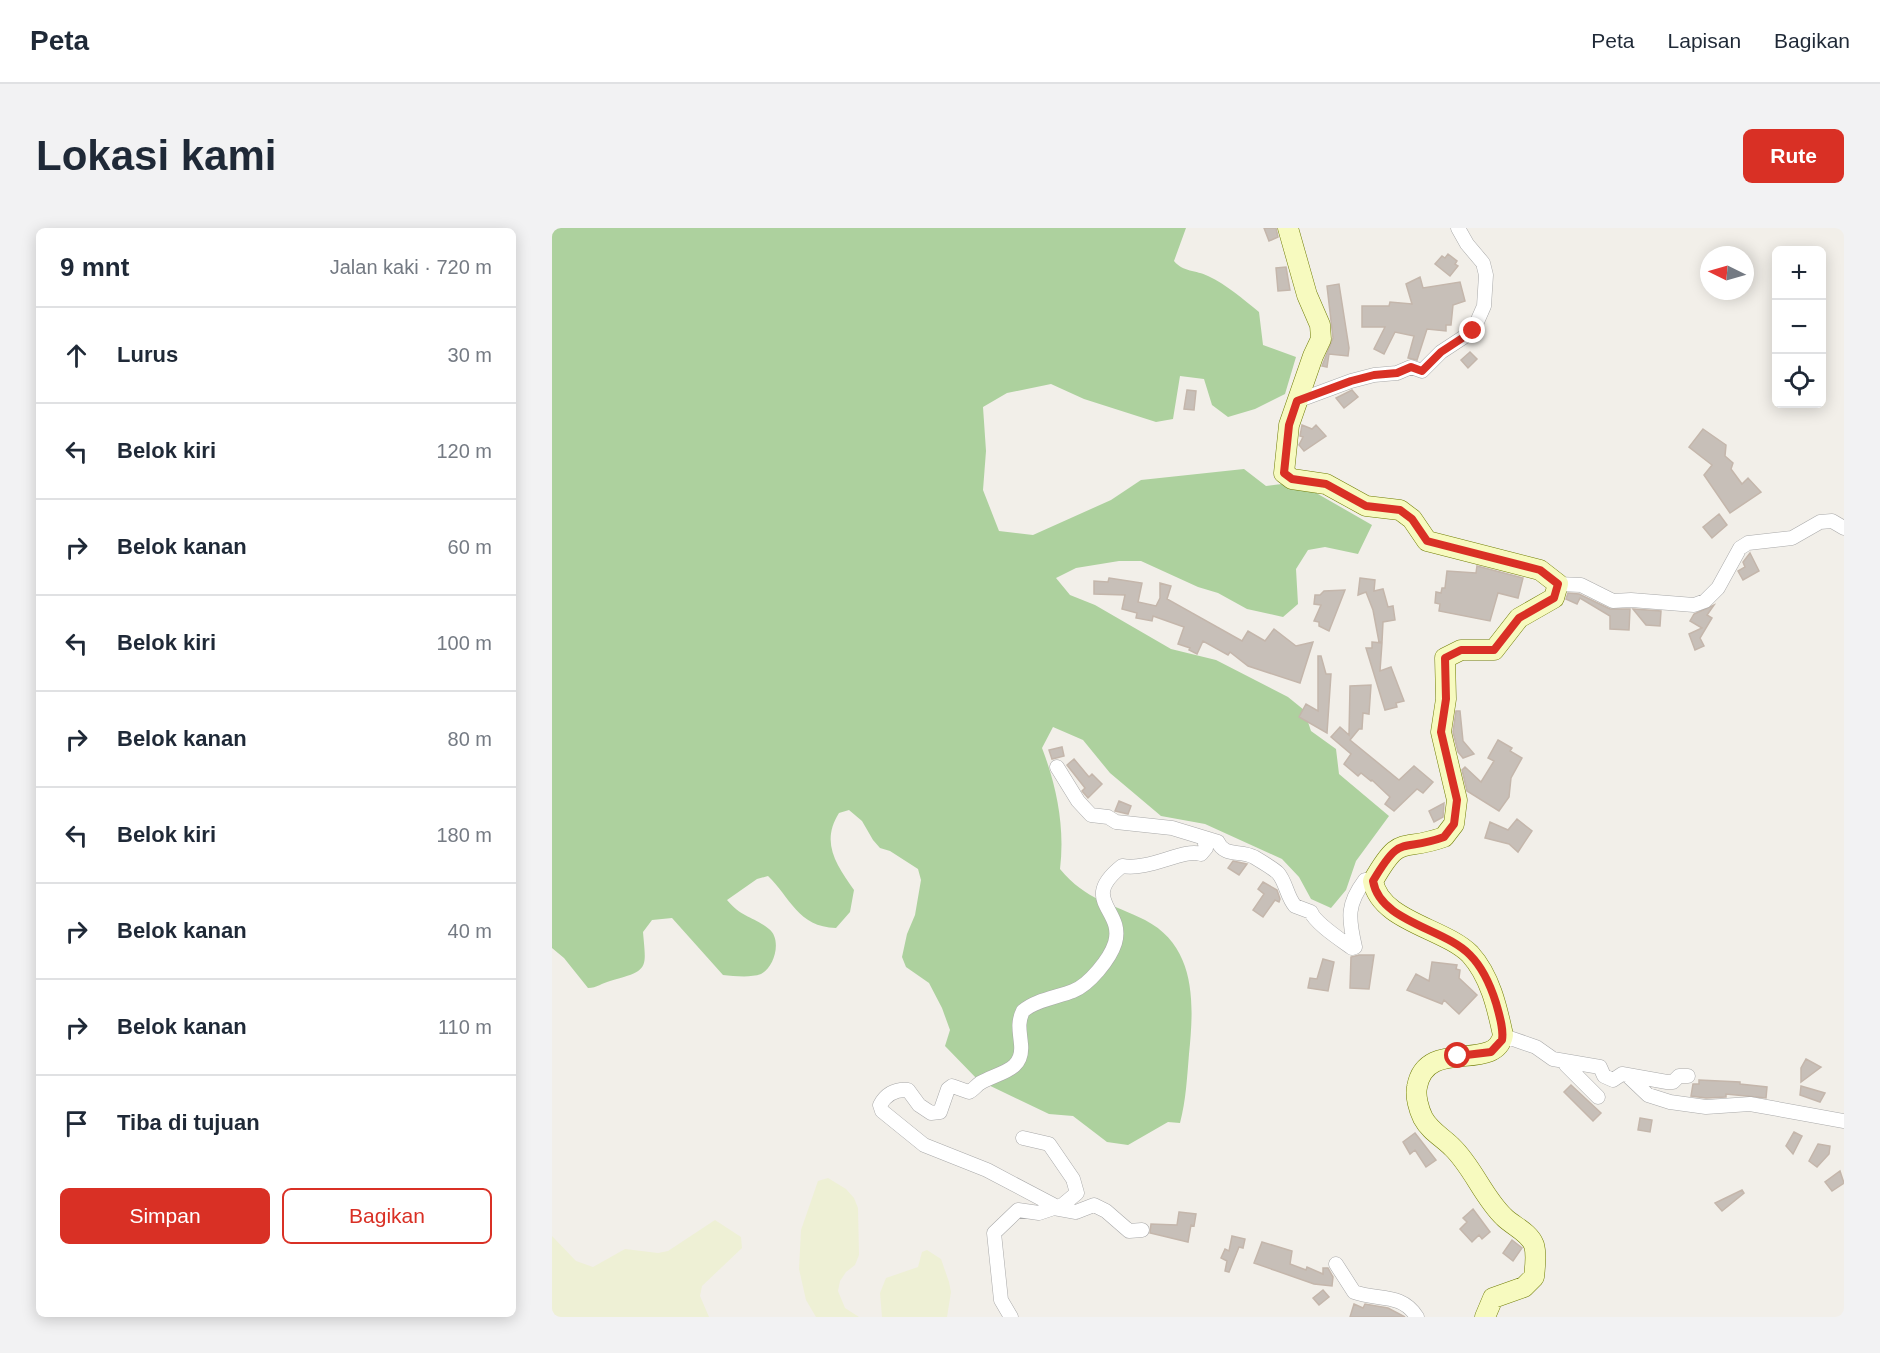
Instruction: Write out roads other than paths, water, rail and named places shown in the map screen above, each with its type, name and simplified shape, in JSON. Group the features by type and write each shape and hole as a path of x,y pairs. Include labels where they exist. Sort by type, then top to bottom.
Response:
{"street":[{"path":"1288,228 1307,295 1320,325 1321,339 1289,425 1284,473 1292,479 1326,484 1366,506 1400,510 1412,519 1427,541 1540,570 1558,584 1581,585 1613,601 1631,600 1694,605 1705,601 1718,588 1740,549 1748,543 1792,538 1820,522 1832,521 1844,528"},
{"path":"1297,401 1374,375 1397,373 1411,367 1422,371 1441,352 1473,331 1484,306 1486,275 1478,255 1467,244 1458,228"},
{"path":"1373,881 1394,849 1401,845 1444,837 1454,824 1457,800 1441,732 1446,699 1445,658 1461,650 1494,650 1519,618 1554,598 1558,584"},
{"path":"1057,767 1078,801 1091,815 1108,817 1116,822 1172,828 1218,842 1223,850 1229,853 1238,851 1250,855 1279,874 1295,906 1311,912 1317,922 1327,926 1352,948 1354,947 1349,914 1353,898 1365,880 1373,881"},
{"path":"1059,1208 995,1173 924,1144 882,1112 880,1105 884,1098 898,1089 908,1090 919,1106 931,1113 940,1112 948,1089 952,1086 969,1092 981,1083 1009,1071 1020,1060 1022,1053 1018,1022 1023,1011 1078,989 1111,952 1115,942 1116,924 1104,897 1103,888 1108,878 1122,866 1143,868 1189,853 1201,854 1206,848 1204,839"},
{"path":"1373,881 1379,897 1388,906 1408,920 1442,935 1469,954 1487,981 1495,1000 1502,1040"},
{"path":"1485,1317 1493,1298 1524,1287 1534,1277 1534,1246 1526,1235 1491,1203 1478,1180 1453,1147 1429,1126 1419,1107 1417,1086 1425,1071 1435,1061 1491,1052 1502,1040 1510,1038 1542,1050 1553,1059 1600,1067 1604,1076 1613,1080 1622,1074 1667,1082 1673,1082 1678,1076 1688,1076"},
{"path":"1566,1062 1566,1065 1598,1097"},
{"path":"1628,1076 1648,1095 1670,1102 1706,1107 1750,1104 1844,1121"},
{"path":"1023,1138 1049,1144 1073,1179 1077,1193 1059,1208"},
{"path":"1011,1317 1001,1300 995,1260 994,1230 1018,1210 1040,1213 1050,1208 1059,1208 1077,1212 1098,1206 1129,1231 1142,1230"},
{"path":"1336,1264 1354,1292 1397,1299 1406,1304 1417,1317"}]}
